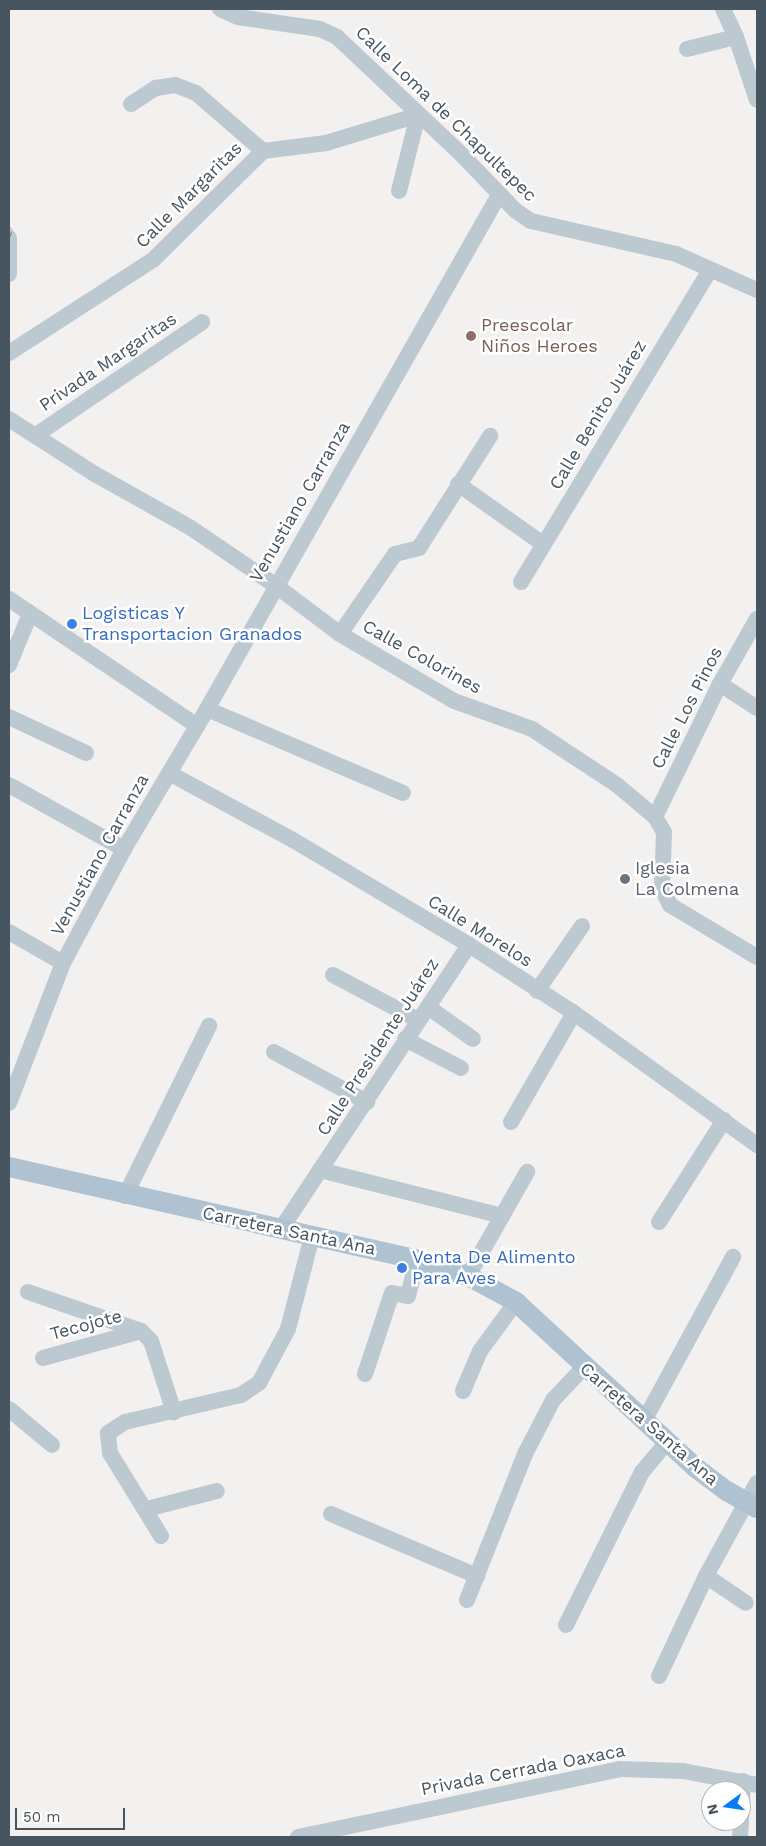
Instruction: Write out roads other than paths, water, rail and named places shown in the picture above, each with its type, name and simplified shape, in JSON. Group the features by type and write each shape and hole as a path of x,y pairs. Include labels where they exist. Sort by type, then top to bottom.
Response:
{"main road":[{"name":"Carretera Santa Ana","path":"9,1168 125,1196 417,1260 468,1276 516,1302 667,1442 727,1491 751,1505"}],"street":[{"name":"Calle Loma de Chapultepec","path":"220,9 238,17 320,29 337,37 500,193 516,211 531,221 649,246 757,290"},
{"path":"723,9 736,37 757,100"},
{"path":"687,49 736,37"},
{"path":"131,104 156,88 175,85 196,93 263,151"},
{"name":"Calle Margaritas","path":"9,353 148,264 263,151 326,143 418,115"},
{"path":"399,192 418,115"},
{"name":"Venustiano Carranza","path":"9,1103 62,963 124,849 207,709 275,585 500,193"},
{"path":"9,238 9,274"},
{"name":"Calle Benito Juárez","path":"521,582 710,270"},
{"name":"Privada Margaritas","path":"36,436 202,322"},
{"name":"Calle Colorines","path":"9,419 93,473 191,528 275,585 340,634 454,701 532,729 617,785 655,817 664,832 662,890 670,905 757,958"},
{"path":"340,634 395,554 420,548 458,484 490,436"},
{"path":"458,484 544,544"},
{"path":"9,599 197,726"},
{"path":"9,664 30,614"},
{"name":"Calle Los Pinos","path":"655,817 720,684 757,619"},
{"path":"720,684 757,708"},
{"path":"207,709 403,793"},
{"path":"9,717 86,753"},
{"name":"Calle Morelos","path":"169,773 293,840 469,945 574,1013 757,1144"},
{"path":"9,785 124,849"},
{"path":"538,991 582,926"},
{"path":"9,932 62,963"},
{"name":"Calle Presidente Juárez","path":"281,1229 367,1102 405,1039 469,945"},
{"path":"333,975 418,1020"},
{"path":"428,1007 473,1039"},
{"path":"510,1122 574,1013"},
{"path":"125,1196 209,1026"},
{"path":"405,1039 460,1068"},
{"path":"274,1052 367,1102"},
{"path":"659,1222 724,1120"},
{"path":"320,1170 502,1216"},
{"path":"468,1276 527,1172"},
{"path":"161,1536 146,1509 110,1454 108,1433 125,1422 241,1395 259,1383 288,1329 312,1236"},
{"path":"644,1421 733,1257"},
{"path":"365,1374 392,1293 408,1296 417,1260"},
{"path":"28,1292 141,1331 151,1341 174,1412"},
{"path":"464,1391 480,1351 516,1302"},
{"name":"Tecojote","path":"43,1358 141,1331"},
{"path":"467,1600 526,1452 553,1400 584,1367"},
{"path":"9,1409 52,1445"},
{"path":"566,1626 642,1472 667,1442"},
{"path":"659,1676 706,1576 751,1505 757,1483"},
{"path":"146,1509 217,1491"},
{"path":"331,1514 477,1576"},
{"path":"706,1576 746,1603"},
{"name":"Privada Cerrada Oaxaca","path":"298,1837 620,1770 683,1771 739,1781"}],"place":[{"name":"Preescolar Niños Heroes","path":"471,336"},
{"name":"Logisticas Y Transportacion Granados","path":"72,624"},
{"name":"Iglesia La Colmena","path":"625,879"},
{"name":"Venta De Alimento Para Aves","path":"402,1268"}]}
